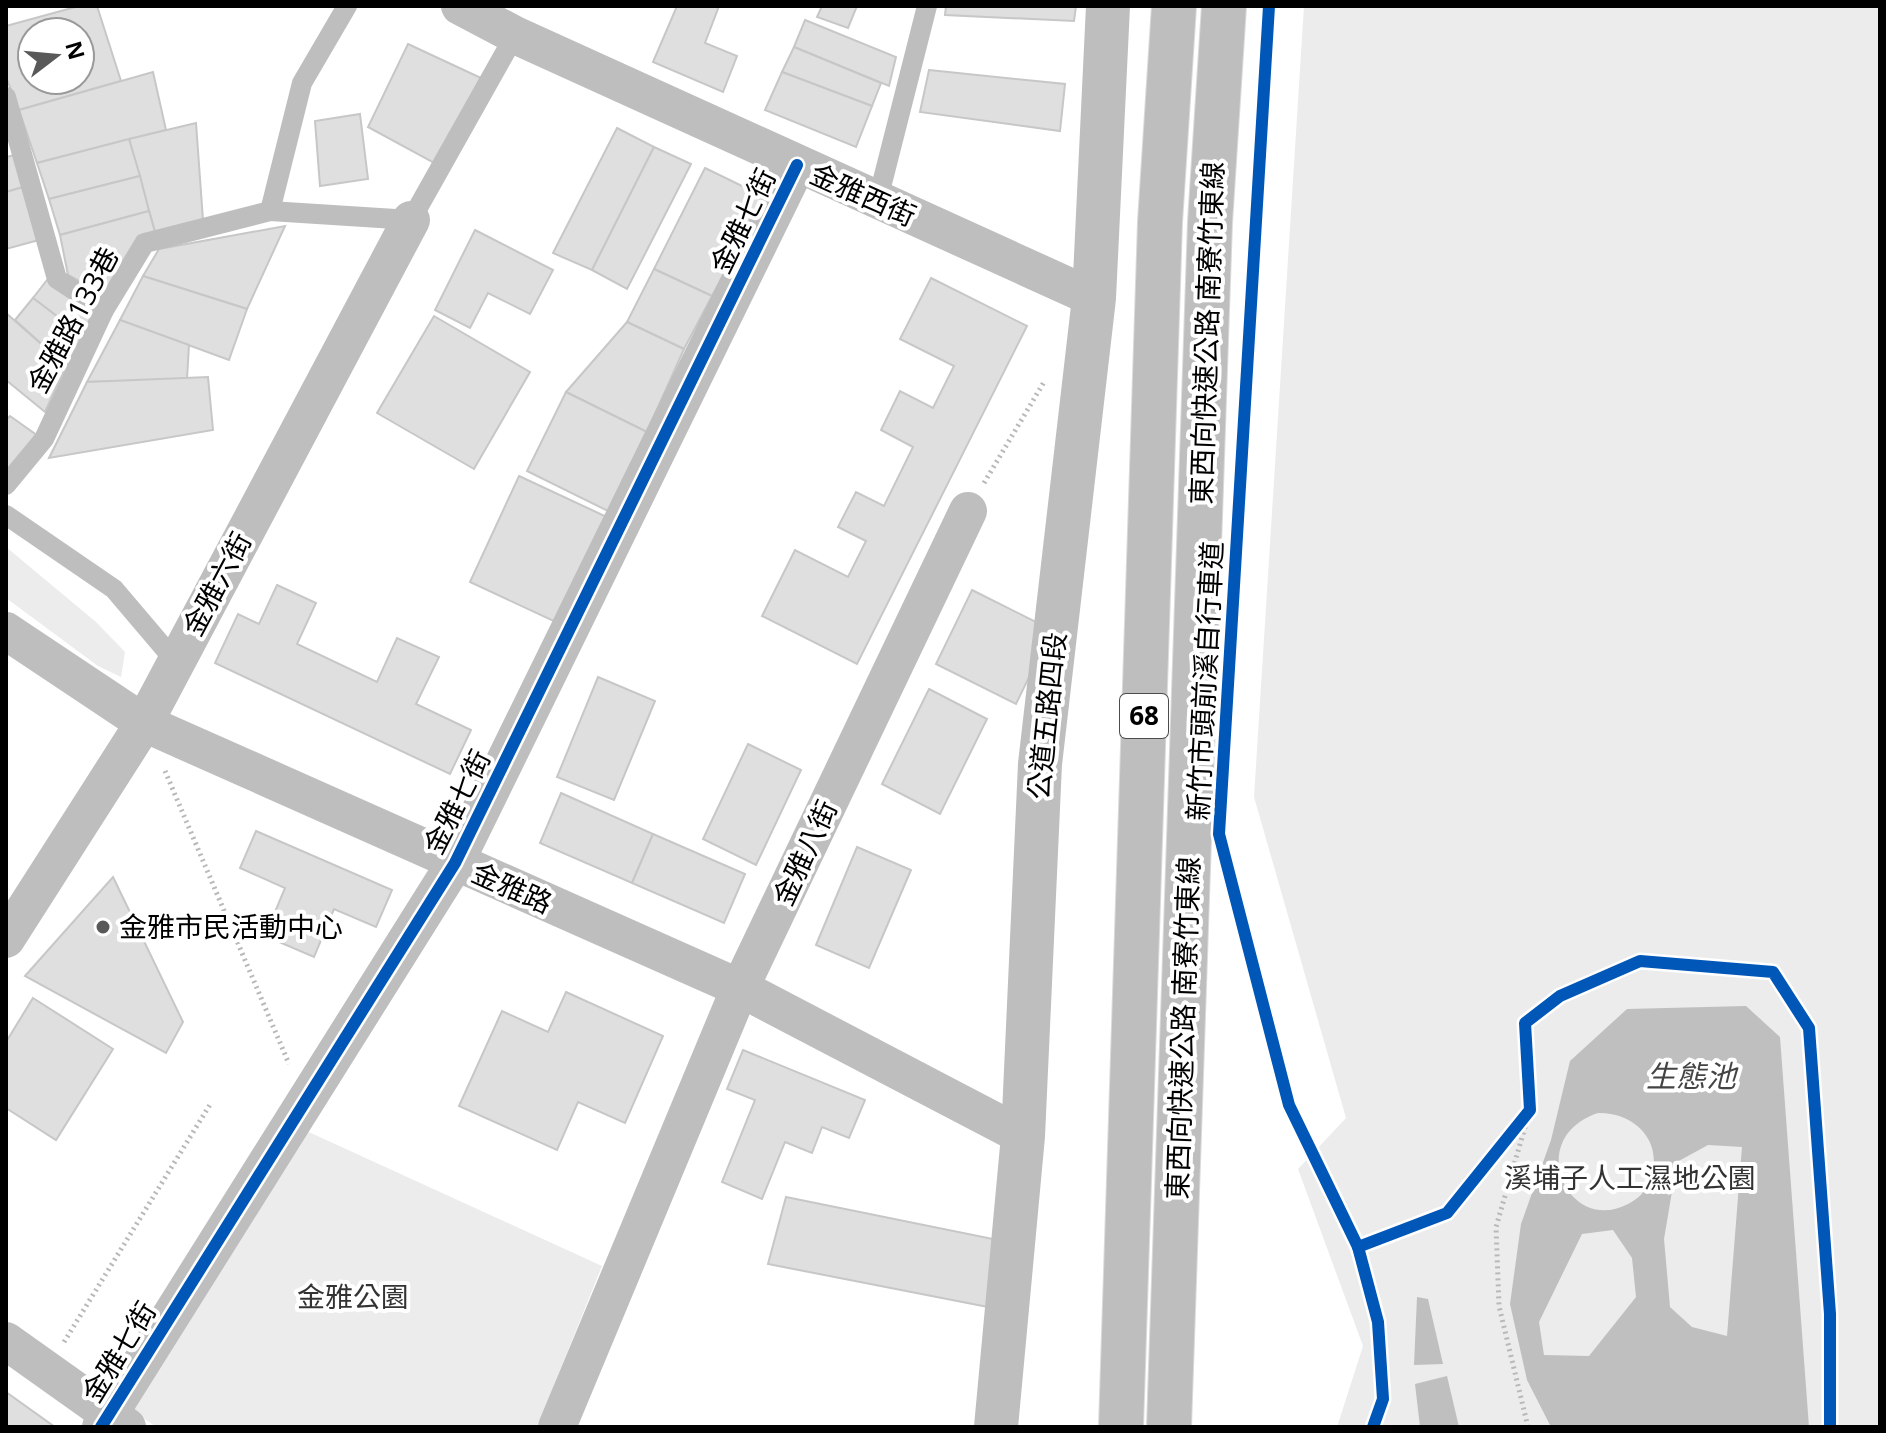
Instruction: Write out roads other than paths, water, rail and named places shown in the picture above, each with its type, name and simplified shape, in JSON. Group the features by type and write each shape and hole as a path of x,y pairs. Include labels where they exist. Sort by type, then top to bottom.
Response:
{"main road":[{"name":"公道五路四段","path":"996,1427 1023,1136 1040,764 1094,298 1108,6"},
{"name":"東西向快速公路 南寮竹東線","path":"1121,1427 1159,238 1174,6"},
{"name":"東西向快速公路 南寮竹東線","path":"1169,1427 1210,222 1224,6"}],"street":[{"name":"金雅西街","path":"460,6 515,35 877,203 1094,298"},
{"name":"金雅七街","path":"112,1423 305,1101 455,863 797,165"},
{"name":"金雅六街","path":"6,939 144,723 411,220"},
{"name":"金雅八街","path":"557,1427 740,988 968,511"},
{"name":"金雅路","path":"6,631 144,723 740,988 1023,1136"},
{"path":"6,1341 112,1423"}],"lane":[{"path":"270,211 302,83 347,6"},
{"path":"877,203 927,6"},
{"path":"411,220 515,35"},
{"path":"6,97 57,279 104,310"},
{"name":"金雅路133巷","path":"6,485 44,439 104,310 145,243 270,211 411,220"},
{"path":"6,515 114,589 176,662"}],"water":[{"name":"生態池","path":"1746,1006 1780,1037 1809,1427 1551,1427 1527,1380 1510,1304 1521,1224 1551,1140 1570,1061 1627,1009","holes":["1598,1113 1612,1114 1635,1124 1644,1133 1654,1155 1649,1182 1643,1192 1628,1204 1606,1210 1587,1207 1572,1196 1562,1180 1559,1161 1563,1142 1575,1125","1708,1145 1742,1147 1727,1336 1692,1327 1670,1307 1664,1239 1677,1162","1613,1230 1632,1258 1636,1297 1589,1356 1544,1355 1539,1322 1582,1234"]},
{"path":"1417,1297 1428,1299 1443,1364 1414,1365"},
{"path":"1447,1376 1459,1427 1420,1427 1415,1384"}],"place":[{"name":"金雅市民活動中心","path":"103,927"}],"park label":[{"name":"溪埔子人工濕地公園","path":"1630,1178"},
{"name":"金雅公園","path":"353,1297"}]}
